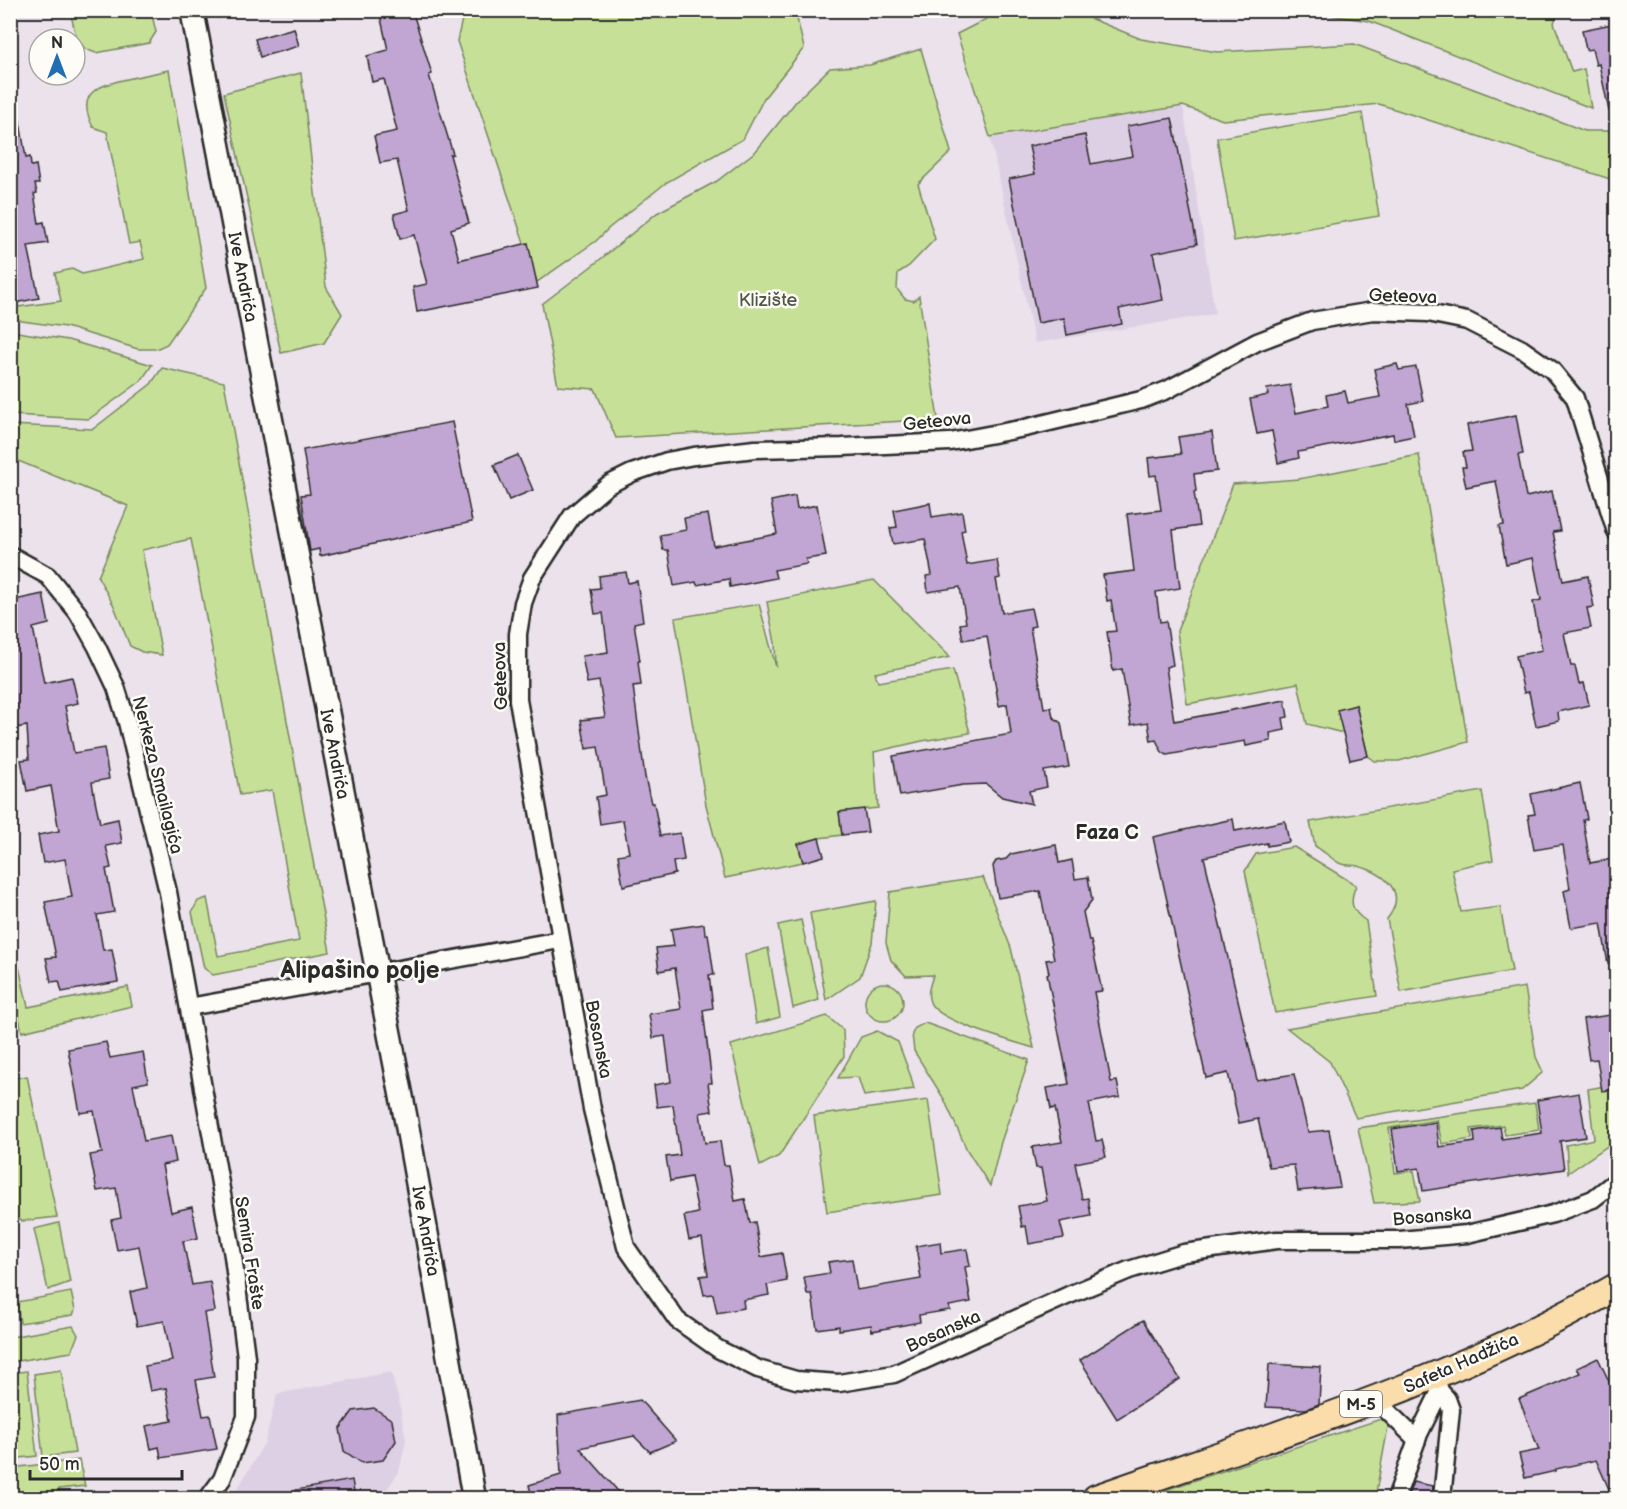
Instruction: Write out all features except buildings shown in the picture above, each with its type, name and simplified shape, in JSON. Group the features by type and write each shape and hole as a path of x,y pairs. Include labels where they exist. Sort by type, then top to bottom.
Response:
{"main road":[{"name":"Ive Andrića","path":"192,10 407,1125 474,1498"},
{"name":"Safeta Hadžića","path":"1096,1498 1407,1388 1437,1383 1617,1287"}],"street":[{"name":"Geteova","path":"560,940 518,700 518,634 523,603 532,578 572,516 608,485 632,473 667,461 755,449 961,440 1025,428 1141,400 1167,390 1257,342 1312,321 1373,311 1428,313 1467,321 1522,349 1552,370 1575,398 1617,532"},
{"name":"Nerkeza Smailagića","path":"10,555 48,576 78,613 116,687 127,722 168,892 189,1007"},
{"path":"189,1007 560,940"},
{"name":"Bosanska","path":"560,940 592,1109 626,1247 630,1255 677,1320 718,1349 758,1369 796,1380 839,1383 894,1374 1069,1295 1129,1270 1184,1253 1277,1240 1400,1240 1467,1234 1553,1214 1593,1199 1617,1181"},
{"name":"Semira Frašte","path":"189,1007 233,1256 246,1357 246,1417 222,1479 208,1498"},
{"path":"1396,1498 1437,1383"},
{"path":"1437,1383 1451,1410 1442,1498"},
{"path":"1375,1399 1417,1440"}],"shaded area":[{"path":"1183,106 1215,314 1035,343 990,137"},
{"path":"391,1372 406,1440 399,1472 381,1498 232,1498 265,1442 277,1394"}],"green space":[{"path":"215,10 262,11 217,18"},
{"path":"795,10 804,48 764,98 743,139 667,182 596,241 537,282 457,41 464,11"},
{"path":"70,11 151,11 156,32 149,43 96,53 87,50 87,27 74,27"},
{"path":"1002,11 1072,11 1141,39 1217,52 1354,44 1585,131 1616,131 1616,181 1379,104 1223,120 1183,106 990,137 957,34"},
{"path":"1302,11 1558,11 1554,23 1572,72 1584,69 1591,108 1369,21"},
{"name":"Klizište","path":"921,49 951,152 918,184 935,239 909,266 898,273 897,289 905,299 914,301 919,296 938,419 616,438 595,389 558,386 542,304 657,213 717,181 756,151 798,99 830,68 870,65"},
{"path":"169,70 206,288 167,344 156,349 138,349 66,327 22,321 11,316 11,308 61,301 55,273 72,269 82,274 144,259 140,242 129,244 107,132 93,127 88,115 88,98 92,92 107,85"},
{"path":"301,73 326,287 342,314 324,343 281,353 224,93"},
{"path":"1362,113 1379,216 1234,241 1217,138"},
{"path":"11,331 68,340 152,365 141,381 89,419 11,415"},
{"path":"162,368 224,382 330,952 213,975 204,968 192,912 198,901 207,898 218,956 299,941 272,790 240,795 191,539 142,550 162,655 142,652 130,646 114,606 98,577 128,506 11,458 11,425 93,429 151,384"},
{"path":"1419,455 1468,742 1399,761 1375,761 1368,756 1356,705 1343,733 1307,724 1298,683 1187,704 1177,631 1233,484 1299,479"},
{"path":"874,580 950,657 875,673 878,682 953,670 970,733 874,752 878,808 839,812 842,835 798,844 803,862 725,878 706,805 675,618 759,604 776,667 775,643 767,602"},
{"path":"1482,791 1493,860 1452,869 1461,912 1500,907 1512,971 1401,992 1387,919 1393,909 1394,892 1377,873 1355,865 1339,863 1315,846 1310,822"},
{"path":"1294,847 1356,885 1352,901 1354,910 1366,921 1377,996 1275,1013 1245,871 1256,854"},
{"path":"983,877 1011,948 1034,1048 977,1030 946,1016 935,1009 930,1002 929,991 933,975 906,976 891,960 886,943 890,892"},
{"path":"876,901 872,943 860,977 826,1000 810,913"},
{"path":"801,920 819,1000 793,1008 778,925"},
{"path":"768,948 780,1017 756,1024 745,955"},
{"path":"19,967 28,1007 128,987 132,1006 22,1032 11,980 11,970"},
{"path":"884,983 897,989 903,1002 897,1015 884,1021 871,1015 865,1002 871,989"},
{"path":"1525,987 1536,1057 1543,1072 1522,1090 1356,1118 1330,1062 1287,1028"},
{"path":"827,1016 843,1030 844,1056 779,1156 760,1166 731,1045"},
{"path":"925,1023 1029,1060 1001,1142 990,1186 967,1150 944,1099 914,1051 912,1034 915,1028"},
{"path":"877,1031 898,1042 914,1089 864,1096 858,1077 838,1078 861,1037"},
{"path":"27,1076 57,1217 22,1221 11,1213 10,1079"},
{"path":"1616,1084 1616,1140 1568,1173 1566,1145 1594,1139 1588,1089"},
{"path":"928,1100 942,1195 827,1212 814,1116"},
{"path":"1535,1103 1539,1130 1505,1135 1503,1125 1471,1129 1472,1139 1442,1144 1437,1120 1389,1128 1395,1173 1414,1171 1420,1201 1374,1203 1358,1128"},
{"path":"59,1223 70,1282 48,1290 34,1229"},
{"path":"71,1292 75,1310 73,1315 20,1323 17,1302"},
{"path":"73,1326 78,1335 71,1352 11,1362 11,1337"},
{"path":"61,1370 75,1453 43,1457 34,1374"},
{"path":"27,1371 37,1456 11,1459 11,1373"},
{"path":"1390,1416 1375,1498 1141,1498"},
{"path":"79,1460 85,1486 59,1489 60,1498 11,1498 11,1468"}],"district":[{"name":"Faza C","path":"1107,832"},
{"name":"Alipašino polje","path":"360,970"}]}
